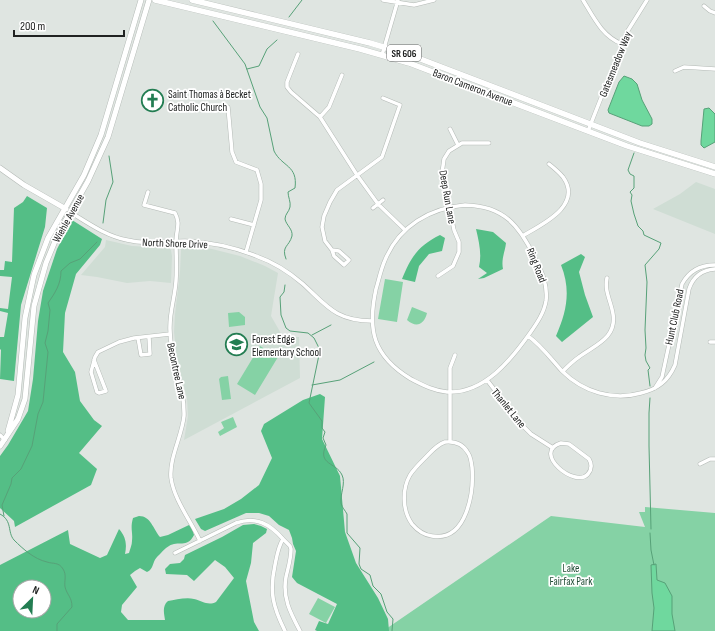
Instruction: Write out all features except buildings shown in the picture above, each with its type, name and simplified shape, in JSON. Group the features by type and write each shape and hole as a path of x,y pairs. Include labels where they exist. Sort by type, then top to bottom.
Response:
{"main road":[{"name":"Wiehle Avenue","path":"5,440 18,395 25,318 31,289 42,252 86,169 102,135 141,0"},
{"name":"Wiehle Avenue","path":"0,446 18,419 25,399 32,320 41,277 54,242 92,174 108,137 149,0"},
{"name":"Baron Cameron Avenue","path":"155,0 382,55 428,70 627,146 715,174"},
{"name":"Baron Cameron Avenue","path":"192,0 384,47 438,65 640,143 715,167"},
{"name":"North Shore Drive","path":"0,168 24,185 70,212"}],"street":[{"path":"383,0 398,1 414,5 434,0"},
{"path":"583,0 602,30 611,39 622,44"},
{"name":"Gatesmeadow Way","path":"588,131 631,23 647,0"},
{"path":"382,55 398,1"},
{"path":"704,6 715,13"},
{"path":"298,54 287,82 287,87 320,117 357,175 378,204 404,230"},
{"path":"674,71 684,67 715,68"},
{"path":"320,117 329,107 342,75"},
{"path":"332,250 339,251 349,260 344,265 334,256 332,250 325,242 322,227 324,216 336,190 382,157 391,132 393,121 400,105 383,98"},
{"path":"228,107 232,152 236,162 257,170 260,184 261,200 246,252"},
{"path":"450,129 458,145 466,143 489,144"},
{"name":"Deep Run Lane","path":"438,276 453,266 459,252 459,242 454,230 442,168 446,154 458,145"},
{"path":"524,235 558,213 567,200 568,190 565,181 549,164"},
{"name":"Becontree Lane","path":"148,192 144,205 175,213 179,220 176,242 176,280 170,334 172,356 183,396 184,406 182,425 172,464 171,477 175,493 200,541"},
{"path":"374,208 383,200"},
{"name":"Ring Road","path":"465,205 488,208 508,219 524,235 541,269 546,288 544,309 538,321 509,360 487,380 471,388 450,392 438,391 424,386 393,367 384,357 378,345 372,321 374,300 381,268 393,244 404,230 416,221 428,214 449,207 465,205"},
{"name":"North Shore Drive","path":"70,212 100,230 126,240 146,242 208,243 246,252 266,260 288,272 335,313 354,320 372,321"},
{"path":"231,219 254,225"},
{"name":"Hunt Club Road","path":"654,389 662,377 677,300 682,284 687,275 701,267 715,264"},
{"name":"Hunt Club Road","path":"528,336 563,371 580,385 603,394 619,396 629,396 654,389 664,383 675,365 686,302 691,284 702,272 715,270"},
{"path":"563,371 580,356 603,342 610,334 613,318 605,287 607,278"},
{"path":"677,300 686,302"},
{"path":"94,360 106,391 99,393 97,392 91,372 94,360 98,352 119,342 170,334"},
{"path":"138,338 141,355 145,355 150,354 149,337"},
{"path":"710,342 715,342"},
{"path":"450,442 450,368 455,355"},
{"name":"Thanlet Lane","path":"487,380 526,430 553,448"},
{"path":"0,436 5,440"},
{"path":"450,442 455,442 462,446 470,456 472,473 471,491 464,517 457,527 447,535 432,536 419,531 408,517 404,500 405,487 413,470 433,449 441,444 450,442"},
{"path":"561,443 570,444 589,459 591,465 590,472 582,478 573,477 553,462 551,456 553,448 561,443"},
{"path":"700,464 710,459 715,459"},
{"path":"175,553 236,522 247,520 268,524 290,546 291,549 285,582 286,598 290,613 300,631"},
{"path":"283,539 278,548 272,584 273,600 276,612 285,631"}],"shaded area":[{"path":"624,76 632,79 637,84 642,100 652,119 652,124 649,126 642,126 609,113 608,110 619,82"},
{"path":"709,108 715,114 715,142 704,148 701,145 701,141 704,109"},
{"path":"696,182 715,189 715,234 653,209 680,194"},
{"path":"27,196 47,208 45,227 21,305 14,381 0,379 0,337 4,337 8,313 0,311 0,308 8,309 12,277 0,276 0,270 4,270 5,261 12,262 14,208 23,202"},
{"path":"72,220 102,239 100,245 76,274 65,313 63,352 75,372 80,401 94,420 102,426 79,453 97,469 91,485 15,527 14,521 0,508 0,456 28,411 33,379 38,321 43,291 57,249"},
{"path":"476,229 493,232 506,243 503,269 484,278 478,279 487,273 479,267 480,253"},
{"path":"440,235 445,238 442,251 429,254 419,266 415,282 402,279 416,253 426,243"},
{"path":"106,240 132,246 169,248 172,256 171,283 150,281 127,283 81,275 105,247"},
{"name":"Forest Edge Elementary School","path":"186,245 212,249 240,256 278,273 271,316 283,337 299,337 300,378 184,440 188,416 187,398 177,360 174,332 181,249"},
{"path":"581,254 585,257 579,272 593,317 562,342 556,336 563,318 567,292 561,265"},
{"path":"320,394 325,397 322,439 340,476 345,532 356,563 378,598 388,619 389,631 315,630 319,621 328,624 337,604 297,583 292,577 296,551 289,530 279,525 269,516 259,513 246,513 205,531 201,529 195,519 224,509 241,499 259,485 272,458 261,431 264,424 303,400"},
{"path":"139,516 146,518 149,521 160,537 168,535 189,525 192,528 194,535 188,542 172,544 166,548 155,559 149,571 147,572 140,568 130,575 137,587 122,605 121,612 128,620 165,620 164,607 168,601 188,598 208,603 216,602 234,578 225,567 215,560 194,581 187,575 166,574 165,569 170,564 180,563 184,559 185,555 243,525 254,524 267,529 266,533 253,543 251,563 246,581 254,622 259,631 0,631 0,565 68,530 70,544 100,558 107,555 119,529 125,541 125,554 129,553 132,542 133,518"},
{"path":"656,564 657,580 665,583 672,596 672,614 675,631 652,631 654,608 651,565"}],"green space":[{"path":"385,279 403,282 397,322 378,319"},
{"path":"412,307 427,313 422,323 414,324 407,320"},
{"path":"239,312 245,317 245,325 229,327 228,313"},
{"path":"260,346 278,357 255,395 237,384"},
{"path":"228,376 231,399 222,400 219,379 221,377"},
{"path":"233,417 237,427 220,436 218,432 224,428 221,422"},
{"name":"Lake Fairfax Park","path":"645,507 715,513 715,631 383,631 551,516 645,527 639,512 645,512"},
{"path":"318,598 335,607 326,623 309,614"}],"waterway":[{"path":"289,17 302,0"},
{"path":"213,21 245,64 260,107 267,118 274,151 277,156 292,170 294,175 295,188 288,192 290,207 285,219 292,234 291,240 284,251 286,259"},
{"path":"247,69 259,66 267,49 277,40"},
{"path":"634,153 628,170 630,174 634,176 634,188 630,192 632,195 631,201 634,214 638,226 643,231 644,235 661,243 659,249 645,265 647,282 645,355 646,361 650,368 648,370 650,386"},
{"path":"103,223 106,200 113,182 109,156"},
{"path":"4,516 2,505 12,478 21,469 32,446 38,414 43,402 48,352 45,343 50,310 48,303 59,284 61,271 70,263 80,259 97,242"},
{"path":"285,285 284,292 280,297 281,315 286,328 290,331 308,333 314,338 320,350 309,403 322,421 322,428 325,432 323,438 326,445 324,456 328,463 336,468 343,478 341,503 347,514 347,533 360,548 359,564 361,569 370,575 373,586 381,594 387,612 393,619 392,631"},
{"path":"312,335 331,325"},
{"path":"312,385 340,380 374,362"},
{"path":"650,398 649,446 651,529"},
{"path":"0,514 7,520 12,537 21,547 42,561 60,565 64,571 65,587 72,607 57,624 57,631"},
{"path":"650,533 654,565"}],"place":[{"name":"Saint Thomas à Becket Catholic Church","path":"153,100"},
{"name":"Forest Edge Elementary School","path":"237,345"}]}
